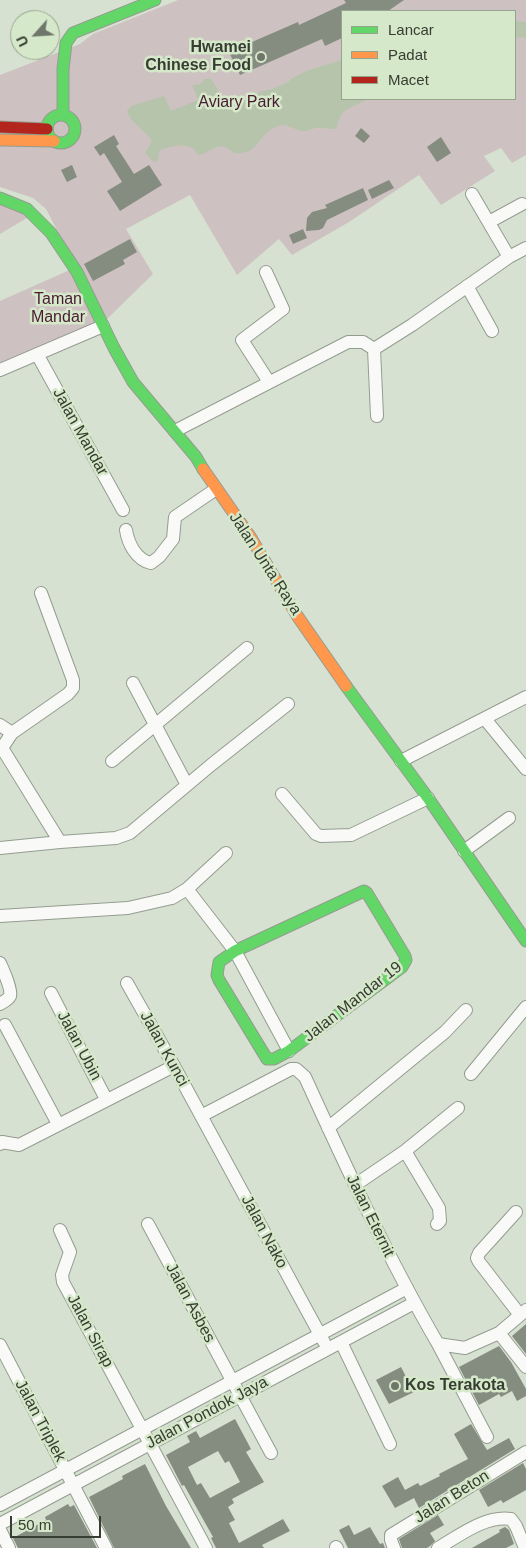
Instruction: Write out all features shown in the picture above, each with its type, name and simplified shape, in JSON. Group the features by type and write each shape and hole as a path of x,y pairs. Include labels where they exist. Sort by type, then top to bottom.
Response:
{"street":[{"path":"63,115 63,69 66,43 73,33 155,0"},
{"path":"0,140 58,142 68,141 74,133 74,124 67,116 53,117 50,120 47,129 50,138 54,141"},
{"path":"0,127 47,129"},
{"path":"472,194 509,257"},
{"name":"Jalan Unta Raya","path":"0,198 27,209 51,233 77,272 114,348 133,382 196,457 250,538 298,617 347,688 428,798 526,942"},
{"path":"489,222 522,204"},
{"path":"374,349 509,257 526,248"},
{"path":"266,272 283,309 242,340 269,382"},
{"path":"467,286 492,331"},
{"path":"0,370 103,326"},
{"path":"175,431 348,342 363,342 374,349"},
{"path":"374,349 377,416"},
{"name":"Jalan Mandar","path":"36,354 122,510"},
{"path":"126,530 127,541 133,550 144,562 151,563 166,549 173,539 175,517 216,489"},
{"path":"41,593 73,680 73,688 68,694 12,733 1,749 8,756 60,842"},
{"path":"112,761 247,648"},
{"path":"132,683 187,785"},
{"path":"401,761 485,720 526,697"},
{"path":"0,848 116,838 130,833 288,704"},
{"path":"485,720 526,769"},
{"path":"0,726 12,733"},
{"path":"282,794 316,834 321,836 351,835 428,798"},
{"path":"464,851 509,818"},
{"path":"0,916 128,908 172,898 187,889 226,853"},
{"name":"Jalan Mandar 19","path":"187,889 235,951 289,1052"},
{"name":"Jalan Mandar 19","path":"364,891 367,893 406,960 402,966 289,1052 274,1059 267,1059 217,976 219,962 235,951 364,891"},
{"path":"0,963 10,989 10,996 0,1004"},
{"name":"Jalan Kunci","path":"127,983 201,1116"},
{"name":"Jalan Ubin","path":"51,993 106,1099"},
{"path":"471,1074 526,1007"},
{"path":"328,1128 445,1032 466,1010"},
{"path":"5,1025 58,1124"},
{"path":"1,1141 19,1145 174,1066"},
{"name":"Jalan Eternit","path":"201,1116 291,1069 296,1069 304,1077 414,1303"},
{"path":"355,1185 405,1152 458,1108"},
{"name":"Jalan Nako","path":"201,1116 328,1349"},
{"path":"405,1152 439,1208 440,1221 438,1224"},
{"path":"438,1344 465,1348 499,1333 523,1313 477,1258 479,1253 516,1212"},
{"name":"Jalan Asbes","path":"148,1224 271,1453"},
{"name":"Jalan Sirap","path":"60,1230 70,1252 62,1275 63,1282 206,1548"},
{"name":"Jalan Pondok Jaya","path":"0,1505 406,1288"},
{"path":"414,1303 452,1370 486,1437"},
{"name":"Jalan Pondok Jaya","path":"0,1524 414,1303"},
{"path":"499,1333 526,1367"},
{"path":"341,1342 390,1444"},
{"name":"Jalan Triplek","path":"0,1346 106,1548"},
{"path":"452,1370 465,1348"},
{"name":"Jalan Beton","path":"394,1548 390,1540 392,1535 526,1452"},
{"path":"438,1548 486,1521 505,1518 511,1519 516,1526 525,1548"},
{"path":"0,1530 9,1548"}],"green space":[{"name":"Aviary Park","path":"178,0 526,0 526,155 512,163 501,148 484,156 495,171 441,205 419,175 349,222 292,255 279,239 237,275 190,195 126,229 153,274 105,321 46,209 33,198 0,187 0,75 39,60 60,60 60,52 80,44 93,34"},
{"path":"0,201 37,212 0,234"},
{"name":"Taman Mandar","path":"72,269 104,323 0,367 0,301"}],"shaded area":[{"path":"516,21 526,22 526,39 523,37 516,38"},
{"path":"341,60 341,100 366,100 343,113 335,129 317,128 304,131 282,125 278,126 266,133 249,151 243,153 234,153 220,146 198,155 189,146 176,146 159,151 158,160 154,162 145,153 152,141 132,120 127,111 131,106 164,96 171,111 198,100 192,85 200,84 205,79 210,78 227,105 236,104 262,91 288,82 309,70"}],"building":[{"path":"344,0 404,0 389,10 341,10 341,38 325,46 322,39 240,75 229,52 298,22 299,25 346,3"},
{"path":"361,128 370,136 364,143 355,136"},
{"path":"114,135 119,144 116,146 134,174 149,165 162,185 120,211 107,191 122,182 104,153 100,156 94,147"},
{"path":"441,137 451,153 437,162 427,147"},
{"path":"72,165 77,177 67,182 61,170"},
{"path":"389,180 394,188 372,199 368,190"},
{"path":"363,188 368,200 327,220 323,228 319,230 306,231 307,218 312,212 327,208 325,205"},
{"path":"303,229 307,238 293,244 289,235"},
{"path":"130,239 137,252 123,260 125,264 93,281 84,264"},
{"path":"526,1324 526,1354 512,1336"},
{"path":"499,1346 511,1362 526,1389 526,1396 517,1401 512,1391 501,1397 499,1394 479,1405 459,1367"},
{"name":"Kos Terakota","path":"401,1367 414,1392 389,1404 376,1380"},
{"path":"235,1419 251,1449 246,1452 264,1482 232,1499 234,1503 228,1507 235,1520 229,1523 239,1543 283,1519 290,1531 262,1545 264,1548 216,1548 211,1538 213,1537 184,1485 182,1486 166,1455 190,1442 187,1436 196,1431 200,1438","holes":["218,1451 225,1463 229,1461 240,1482 210,1498 201,1483 197,1485 188,1467"]},
{"path":"471,1424 487,1450 509,1438 515,1449 419,1508 414,1498 395,1508 382,1486 398,1477 405,1490 418,1483 420,1486 468,1459 454,1434"},
{"path":"523,1463 526,1469 526,1490 503,1503 501,1500 488,1507 479,1490"},
{"path":"145,1464 166,1506 191,1548 114,1548 89,1497 123,1479 122,1476"},
{"path":"68,1504 70,1507 74,1505 97,1548 18,1548 13,1538 46,1520 45,1517"},
{"path":"438,1515 444,1525 430,1533 435,1541 430,1546 427,1548 402,1548 399,1539"},
{"path":"349,1525 354,1535 370,1527 380,1544 383,1543 385,1548 348,1548 339,1530"},
{"path":"505,1527 509,1530 514,1544 506,1548 472,1548 500,1532 499,1530"}],"traffic: fast":[{"path":"63,115 63,69 66,43 73,33 155,0"},
{"path":"61,115 71,119 75,129 71,139 61,143 51,139 47,129 51,119 61,115"},
{"path":"0,198 27,209 51,233 77,272 114,348 133,382 196,457 203,469"},
{"path":"346,686 428,798 526,941"},
{"path":"364,891 405,956 406,960 402,967 289,1051 274,1059 267,1059 219,980 217,975 219,962 235,951 364,891"}],"traffic: slow":[{"path":"0,140 54,141"},
{"path":"203,469 251,538 298,617 346,686"}],"traffic: jam":[{"path":"0,127 47,129"}],"place":[{"name":"Hwamei Chinese Food","path":"261,57"},
{"name":"Kos Terakota","path":"395,1386"}]}
